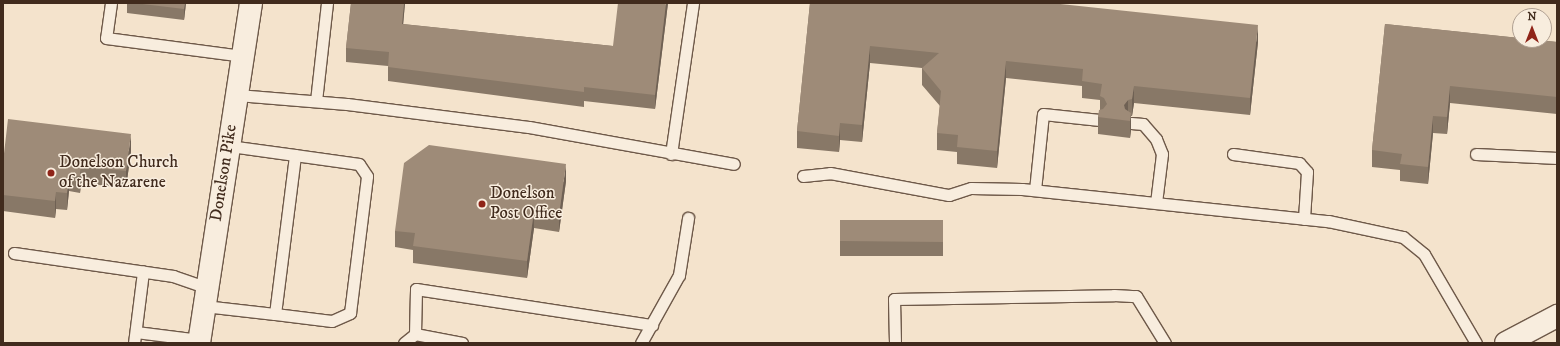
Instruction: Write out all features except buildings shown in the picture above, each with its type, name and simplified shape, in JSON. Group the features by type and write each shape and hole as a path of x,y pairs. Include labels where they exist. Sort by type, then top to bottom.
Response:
{"main road":[{"name":"Donelson Pike","path":"199,342 251,3"},
{"path":"1506,343 1557,316"}],"lane":[{"path":"111,3 106,38 242,56"},
{"path":"316,101 327,3"},
{"path":"671,154 693,3"},
{"path":"237,95 316,101 529,127 671,154 734,164"},
{"path":"1035,190 1043,114 1100,120"},
{"path":"1132,123 1143,124 1156,139 1162,154 1156,203"},
{"path":"14,253 173,276 206,297 275,314 332,321 350,313 367,176 359,164 229,146"},
{"path":"1233,154 1299,163 1307,172 1304,218"},
{"path":"1476,154 1557,158"},
{"path":"275,314 295,155"},
{"path":"803,176 830,173 949,195 971,188 1035,190 1304,218 1403,237 1424,254 1476,343"},
{"path":"642,343 679,275 688,218"},
{"path":"143,272 135,337 199,342"},
{"path":"404,343 415,334 416,289 652,325"},
{"path":"895,343 894,299 1128,295 1136,296 1165,343"},
{"path":"415,334 462,343"}],"place":[{"name":"Donelson Church of the Nazarene","path":"51,173"},
{"name":"Donelson Post Office","path":"482,204"}]}
